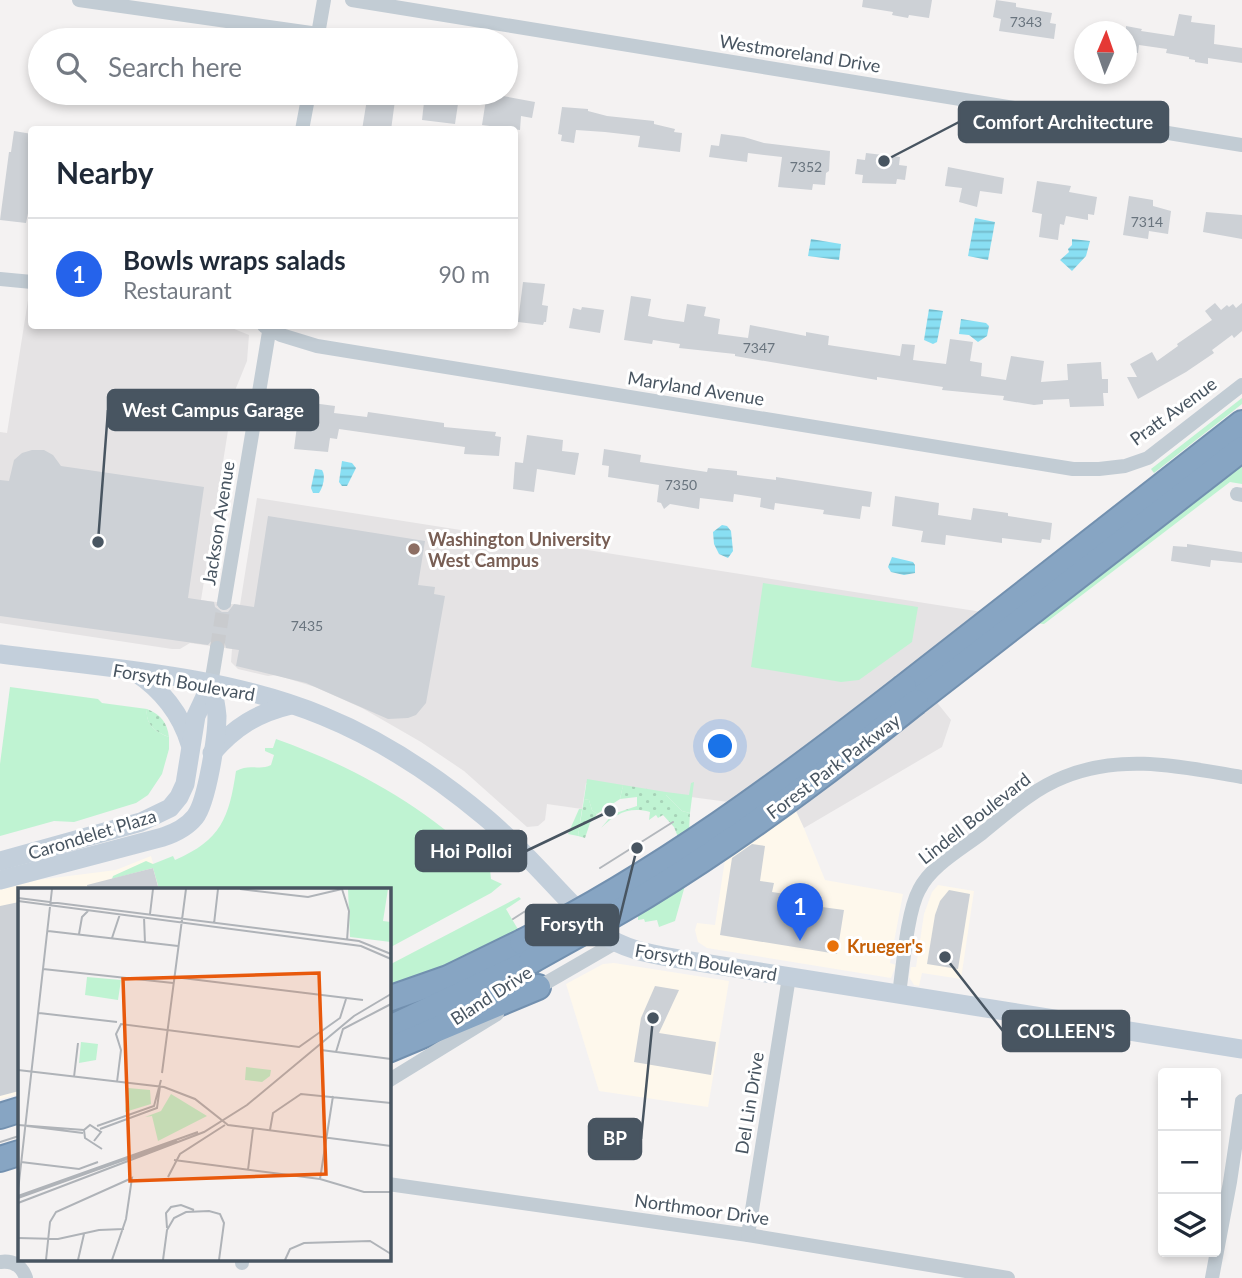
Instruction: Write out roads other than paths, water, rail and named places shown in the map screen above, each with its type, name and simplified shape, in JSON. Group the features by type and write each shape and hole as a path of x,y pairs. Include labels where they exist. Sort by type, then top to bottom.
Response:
{"highway":[{"name":"Forest Park Parkway","path":"910,694 1242,423"},
{"name":"Forest Park Parkway","path":"390,1028 526,951 713,828 910,694 1242,449"},
{"name":"Forest Park Parkway","path":"390,998 526,951"},
{"path":"390,1049 538,987"},
{"path":"0,1116 18,1110"},
{"path":"0,1159 18,1153"}],"main road":[{"name":"Forsyth Boulevard","path":"0,654 211,684 261,695 322,715 397,752 487,818 586,919 615,943 654,955 1242,1049"},
{"path":"135,672 156,688 175,711 186,730 191,748"},
{"name":"Carondelet Plaza","path":"0,861 157,816 170,808 185,784 196,716 211,684"},
{"name":"Carondelet Plaza","path":"0,880 176,832 196,816 201,806 217,720 211,684"},
{"path":"212,753 228,735 247,720 291,705"}],"street":[{"path":"79,0 260,28"},
{"path":"319,28 324,0"},
{"name":"Westmoreland Drive","path":"352,0 1242,145"},
{"path":"303,126 307,105"},
{"path":"0,279 28,282"},
{"name":"Jackson Avenue","path":"224,603 268,329"},
{"name":"Maryland Avenue","path":"273,329 317,345 1073,469 1125,466"},
{"name":"Pratt Avenue","path":"1125,466 1148,458 1242,385"},
{"path":"211,684 217,648"},
{"name":"Lindell Boulevard","path":"899,994 918,891 932,873 1033,794 1063,777 1104,764 1135,762 1242,777"},
{"name":"Bland Drive","path":"390,1080 538,987 615,943"},
{"name":"Del Lin Drive","path":"748,1235 789,977"},
{"path":"1212,1278 1242,1101"},
{"name":"Northmoor Drive","path":"390,1184 748,1235 1008,1278"},
{"path":"2,1262 18,1265 26,1278"}],"water":[{"path":"975,218 995,222 988,260 968,256"},
{"path":"811,239 841,244 839,260 808,256"},
{"path":"1072,239 1090,241 1086,256 1072,271 1060,260 1069,252"},
{"path":"929,309 943,311 937,342 933,344 924,340"},
{"path":"961,319 986,323 989,326 987,336 978,342 969,335 959,334"},
{"path":"342,461 352,463 356,468 347,486 342,486 339,482"},
{"path":"315,469 322,470 324,475 319,493 313,493 311,488"},
{"path":"722,525 731,531 733,551 728,558 719,554 714,544 713,532"},
{"path":"892,557 913,562 915,573 904,575 891,572 888,567"}],"tunnel":[{"path":"217,648 224,603"}],"tram line":[{"path":"600,868 673,822"},
{"path":"513,919 527,910"},
{"path":"0,1142 18,1136"}],"place":[{"name":"Comfort Architecture","path":"884,161"},
{"name":"West Campus Garage","path":"98,542"},
{"name":"Washington University West Campus","path":"414,549"},
{"name":"Hoi Polloi","path":"610,811"},
{"name":"Forsyth","path":"637,848"},
{"name":"Bowls wraps salads","path":"800,941"},
{"name":"Krueger's","path":"833,946"},
{"name":"COLLEEN'S","path":"945,957"},
{"name":"BP","path":"653,1018"}]}
